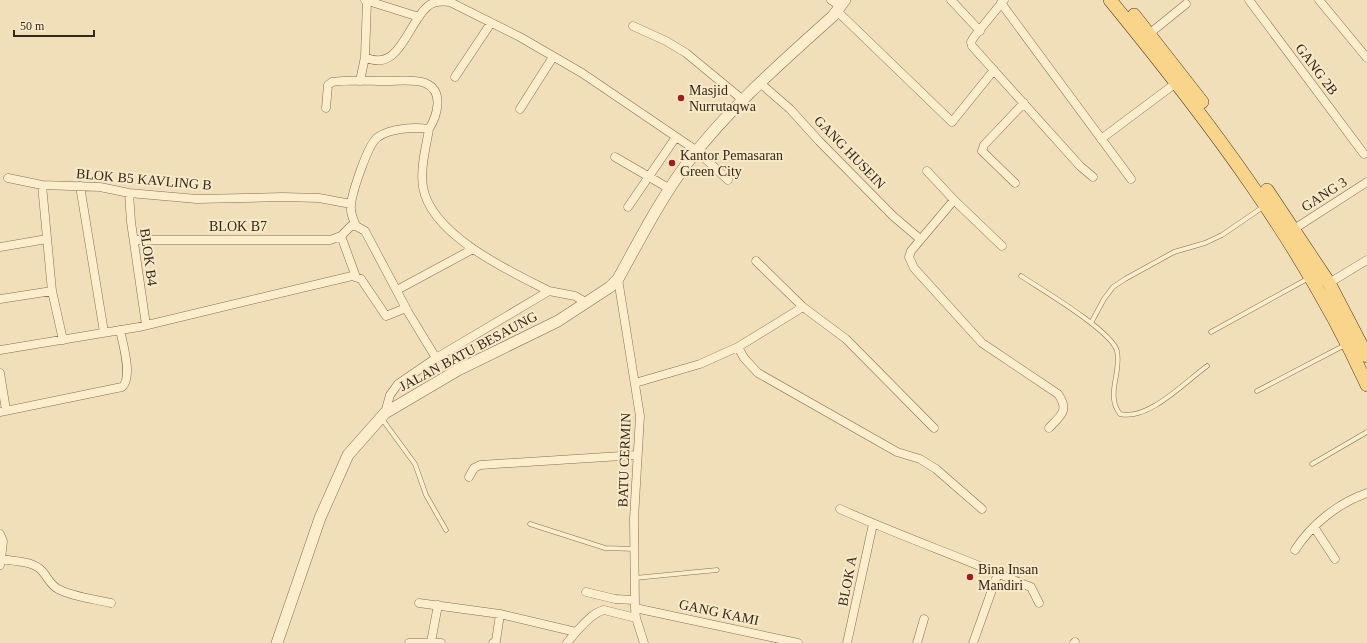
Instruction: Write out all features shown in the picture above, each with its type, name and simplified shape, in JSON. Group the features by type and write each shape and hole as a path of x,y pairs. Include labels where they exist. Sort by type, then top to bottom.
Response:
{"main road":[{"path":"1110,0 1240,166 1270,203 1294,229 1329,283 1367,356"},
{"path":"1121,0 1242,154 1311,277 1367,385"}],"street":[{"path":"360,81 365,57 366,0 419,17"},
{"path":"951,0 980,31"},
{"name":"GANG 2B","path":"1249,0 1364,154"},
{"path":"1319,0 1367,58"},
{"path":"365,57 374,62 383,61 402,45 427,6 432,3 444,1 466,9 582,73 697,152 728,180"},
{"path":"1093,177 1080,166 972,46 971,42 974,37 1003,2 1131,179"},
{"path":"838,4 952,122 994,70"},
{"name":"JALAN BATU BESAUNG","path":"277,643 320,518 348,455 383,415 458,370 558,321 610,288 618,278 670,188 722,120 838,4"},
{"path":"1149,34 1186,4"},
{"path":"455,77 491,23"},
{"path":"633,26 666,41 686,53 742,100"},
{"path":"520,109 553,57"},
{"path":"326,108 330,83 338,81 416,82 425,83 432,88 436,94 437,100 435,116 429,129 423,172 423,186 425,194 446,228 473,249 515,274 549,291 575,296 587,302"},
{"name":"GANG HUSEIN","path":"760,83 790,109 819,141 893,216 920,239"},
{"path":"1101,138 1176,83"},
{"path":"1015,183 982,151 984,146 1024,104"},
{"path":"356,226 350,204 366,156 373,141 384,134 405,129 429,129"},
{"path":"628,207 676,137"},
{"path":"615,157 648,177 670,188"},
{"path":"927,171 954,200 1002,246"},
{"name":"BLOK B5 KAVLING B","path":"8,178 42,185 80,186 197,199 283,196 319,198 350,204"},
{"name":"GANG 3","path":"1294,229 1367,182"},
{"path":"42,185 52,291 63,340"},
{"path":"80,186 104,332"},
{"name":"BLOK B4","path":"129,192 146,325"},
{"path":"954,200 910,251 909,257 914,268 982,343 1058,394 1064,405 1064,412 1049,428"},
{"path":"356,277 341,236 348,228 356,226 365,231 406,308 436,358"},
{"name":"BLOK B7","path":"134,240 330,240 341,236"},
{"path":"0,247 47,239"},
{"path":"397,290 473,249"},
{"path":"1329,283 1367,260"},
{"path":"756,261 803,307 846,339 934,428"},
{"path":"0,350 146,325 322,284 341,278 356,277 361,279 386,316 406,308"},
{"name":"BATU CERMIN","path":"618,278 640,416 637,455 634,604 636,618 644,643"},
{"path":"0,300 52,291"},
{"path":"383,415 390,395 398,384 436,358 549,291"},
{"path":"635,383 691,368 738,347 803,307"},
{"path":"0,373 3,411 122,388 126,382 127,372 120,330"},
{"path":"738,347 744,358 758,373 898,452 920,459 936,469 982,509"},
{"path":"469,477 474,468 480,465 637,455"},
{"path":"1295,550 1303,538 1314,527 1335,510 1353,499 1367,493"},
{"path":"840,509 873,524 1031,587 1039,603"},
{"name":"BLOK A","path":"847,643 873,524"},
{"path":"1314,527 1335,559"},
{"path":"0,534 3,541 1,562 31,564 40,569 50,583 66,593 111,603"},
{"path":"973,643 998,573"},
{"name":"GANG KAMI","path":"586,592 798,643"},
{"path":"419,603 500,614 576,632"},
{"path":"431,642 438,605"},
{"path":"567,643 592,615 600,611 604,610 636,618"},
{"path":"493,643 496,641 500,614"},
{"path":"917,643 924,619"},
{"path":"409,643 441,643"}],"lane":[{"path":"1092,323 1104,299 1113,287 1174,252 1205,244 1222,235 1270,203"},
{"path":"1021,276 1092,323 1111,341 1117,349 1118,359 1113,396 1116,408 1120,414 1133,416 1146,411 1207,366"},
{"path":"1211,332 1311,277"},
{"path":"1257,391 1347,344"},
{"path":"383,415 415,464 426,496 446,530"},
{"path":"1312,464 1367,432"},
{"path":"530,524 605,548 634,549"},
{"path":"634,578 717,570"}],"place":[{"name":"Masjid Nurrutaqwa","path":"681,98"},
{"name":"Kantor Pemasaran Green City","path":"672,163"},
{"name":"Bina Insan Mandiri","path":"970,577"}]}
